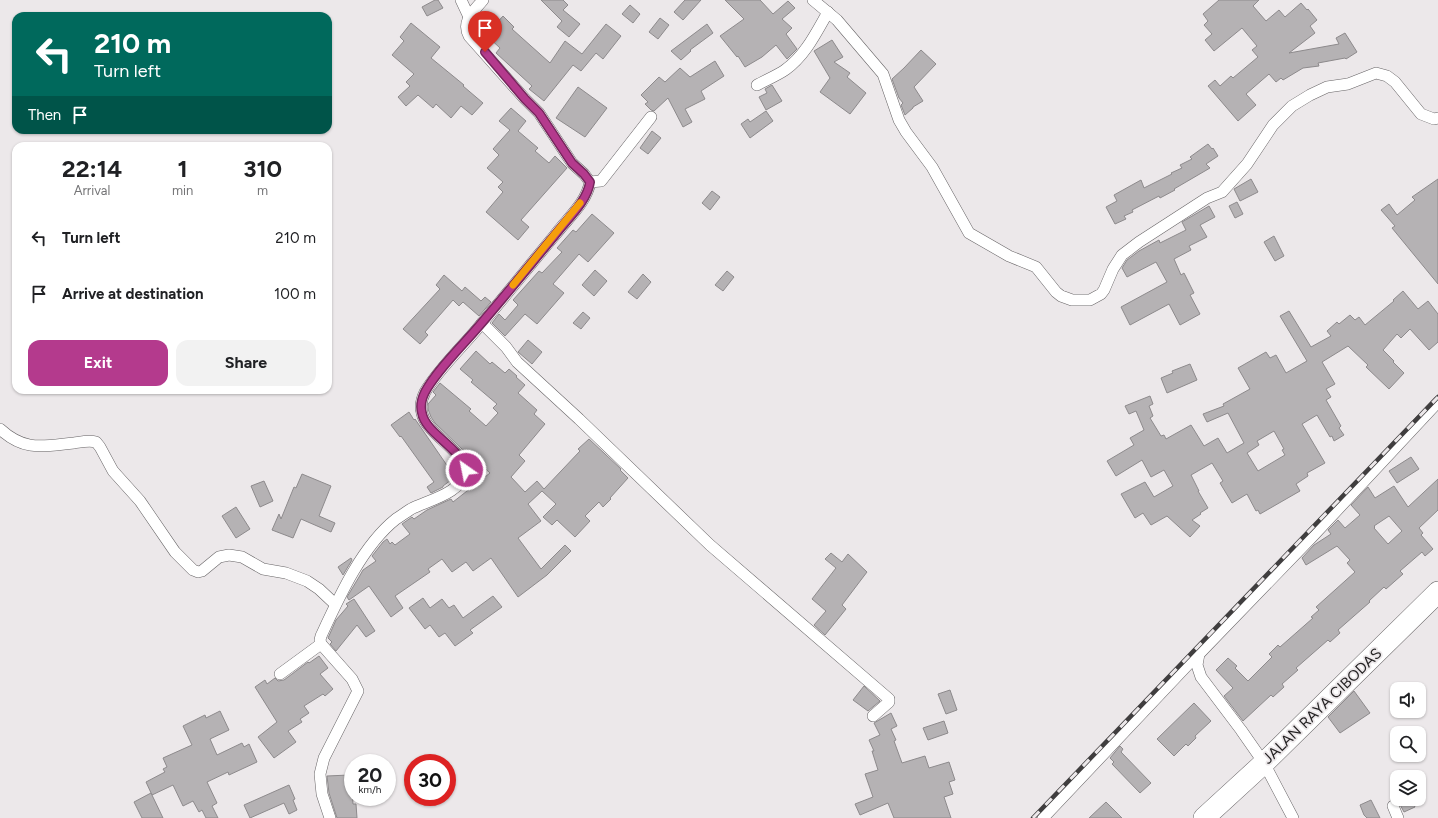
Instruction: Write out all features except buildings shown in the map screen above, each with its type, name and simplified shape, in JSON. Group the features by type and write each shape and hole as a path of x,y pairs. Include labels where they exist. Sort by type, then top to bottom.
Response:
{"highway":[{"name":"JALAN RAYA CIBODAS","path":"1204,818 1264,763 1438,592"}],"street":[{"path":"461,0 469,17"},
{"path":"330,818 322,794 320,774 324,758 358,691 352,679 321,644 321,636 336,604 365,552 379,535 411,509 458,486 466,473 462,459 426,422 422,413 422,401 426,392 440,372 582,201 589,189 590,182 572,163 539,113 469,36 466,26 469,17 483,0"},
{"path":"813,0 837,20 883,74 899,120 932,167 962,223 969,233 1009,256 1036,267 1056,292 1061,296 1072,300 1090,300 1101,294 1113,269 1122,255 1139,242 1207,198 1222,192 1248,164 1273,125 1292,106 1310,95 1327,87 1348,84 1376,73 1387,76 1395,82 1421,114 1434,119 1438,118"},
{"path":"757,85 784,71 798,58 808,46 828,12"},
{"path":"590,182 601,181 651,117"},
{"path":"482,323 506,347 517,362 579,419 710,545 889,699 889,702 873,716"},
{"path":"1043,818 1312,537 1438,402"},
{"path":"0,429 23,445 43,446 88,441 96,442 113,471 140,501 175,552 193,570 198,572 202,571 219,557 229,554 242,556 263,569 286,573 308,581 336,604"},
{"path":"280,674 321,644"},
{"path":"1199,654 1197,665 1200,677 1241,730 1264,763 1293,818"},
{"path":"1392,806 1398,818"}],"railway":[{"path":"1033,818 1438,397"}],"slow traffic":[{"path":"513,285 580,203"}],"route":[{"path":"466,470 462,459 426,422 422,413 422,401 426,392 440,372 582,201 589,189 590,182 572,163 539,113 525,99 485,52"}]}
